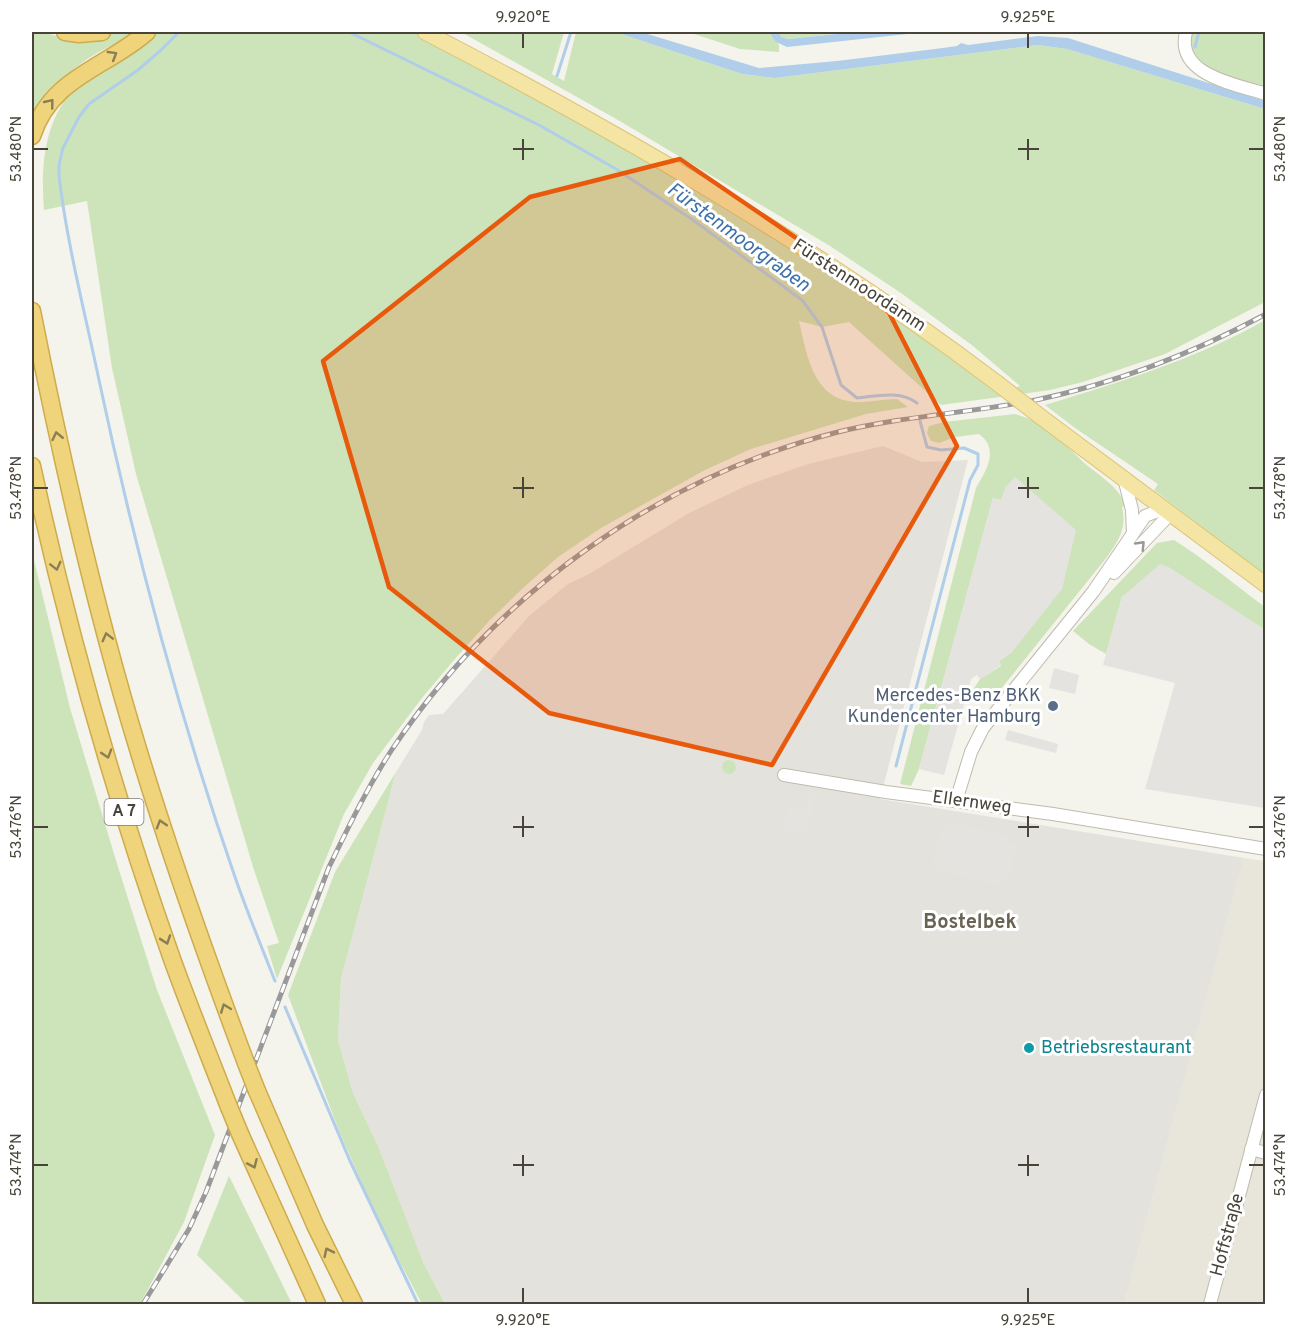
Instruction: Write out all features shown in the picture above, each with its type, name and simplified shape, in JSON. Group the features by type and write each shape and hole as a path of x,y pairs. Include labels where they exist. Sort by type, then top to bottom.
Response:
{"highway":[{"path":"65,32 87,34 102,32"},
{"path":"32,136 44,110 64,87 147,32"},
{"name":"A 7","path":"32,311 70,493 137,747 197,933 257,1091 315,1225 354,1305"},
{"name":"A 7","path":"32,466 84,676 138,857 173,961 241,1136 317,1305"}],"main road":[{"name":"Fürstenmoordamm","path":"425,32 556,101 797,244 880,297 1266,585"}],"street":[{"path":"1186,32 1184,51 1192,63 1208,74 1266,94"},
{"path":"1124,478 1132,510 1133,534"},
{"path":"956,801 971,752 983,728 1093,592 1148,514 1158,511 1171,513"},
{"path":"1093,592 1171,513"},
{"name":"Ellernweg","path":"784,776 1053,814 1266,849"},
{"name":"Hoffstraße","path":"1210,1305 1266,1095"},
{"path":"1251,1149 1266,1153"}],"highlighted area":[{"path":"680,159 880,295 957,446 772,765 549,713 389,587 323,361 530,197"}],"shaded area":[{"path":"883,446 922,462 968,460 880,799 1244,858 1124,1304 445,1304 424,1264 378,1146 353,1093 338,1040 341,979 396,772 429,715 443,714 529,616 568,584 589,574 689,513 748,485 808,464"},
{"path":"1015,477 1076,530 1062,589 1012,652 999,661 1001,665 980,679 977,675 971,679 944,775 919,769 993,498 1001,500 1005,488"},
{"path":"1160,564 1265,630 1265,808 1145,789 1175,683 1103,665 1122,597"},
{"path":"1054,668 1079,675 1075,694 1049,688"},
{"path":"1008,730 1058,744 1056,753 1005,740"},
{"path":"811,790 817,792 806,835 783,829 789,805 806,809"},
{"path":"953,821 1008,836 1006,842 1018,846 1010,877 998,886 931,868 939,835"},
{"path":"1244,858 1265,861 1265,1304 1124,1304"}],"green space":[{"path":"32,32 93,38 117,32 139,32 97,53 76,67 53,91 32,120"},
{"path":"155,32 414,32 476,63 661,168 857,289 998,394 1020,386 973,346 901,293 830,246 618,120 461,32 564,32 552,74 564,81 576,32 615,32 742,74 775,78 1038,45 1067,49 1265,109 1265,302 1165,354 1083,382 1050,390 941,405 849,322 822,327 799,321 805,349 815,375 832,395 844,400 860,402 897,399 908,407 866,414 751,449 705,470 601,528 558,557 522,589 454,660 373,763 344,814 277,979 267,946 279,943 254,870 136,474 112,368 87,201 44,210 45,156 53,122 61,106 72,91 93,71"},
{"path":"688,32 769,32 779,45 779,52 740,49"},
{"path":"779,32 856,32 787,39 781,37"},
{"path":"1192,32 1265,32 1265,89 1211,72 1202,66 1193,53"},
{"path":"1265,320 1265,575 1154,490 1158,484 1045,405 1185,358"},
{"path":"1015,414 1030,419 1041,427 1044,426 1117,491 1126,506 1122,507 1123,528 1107,557 992,700 982,700 971,693 980,679 1001,666 999,661 1012,652 1001,500 993,498 919,769 911,786 900,784 976,488 987,467 990,453 989,446 979,434 955,437 939,443 931,441 927,433 929,426 944,422"},
{"path":"1174,540 1265,607 1265,630 1168,567 1122,597 1106,654 1073,631 1157,543"},
{"path":"32,552 70,708 118,867 157,990 215,1135 184,1222 140,1304 32,1304"},
{"path":"729,760 734,762 736,767 734,772 729,774 724,772 722,767 724,762"},
{"path":"396,772 341,979 338,1040 353,1093 378,1146 424,1264 445,1304 422,1304 381,1226 339,1131 288,995 335,872"},
{"path":"229,1176 292,1304 247,1304 197,1255"}],"water":[{"path":"615,32 641,32 759,68 943,48 957,46 961,43 968,45 1038,36 1068,38 1265,101 1265,109 1067,49 1038,45 775,78 742,74"},
{"path":"769,32 779,32 781,37 788,39 856,32 926,32 787,47 776,42"}],"waterway":[{"path":"179,32 138,70 89,104 79,117 63,148 59,176 71,253 143,570 177,695 215,818 275,981"},
{"name":"Fürstenmoorgraben","path":"349,32 539,125 616,169 693,220 802,300 822,327 841,385 857,398 896,395 917,403"},
{"path":"557,76 571,32"},
{"path":"1195,47 1199,32"},
{"name":"Fürstenmoorgraben","path":"896,766 970,480 978,465 978,454 964,448 941,450 927,447 920,421"},
{"path":"285,1007 350,1161 418,1304"}],"railway":[{"path":"143,1304 189,1229 206,1192 329,867 366,794 391,751 432,695 479,642 530,594 585,551 644,512 706,479 771,453 838,432 912,418 1036,400 1096,385 1183,354 1266,314"}],"place":[{"name":"Mercedes-Benz BKK Kundencenter Hamburg","path":"1053,706"},
{"name":"Betriebsrestaurant","path":"1029,1048"}],"district":[{"name":"Bostelbek","path":"970,923"}]}
